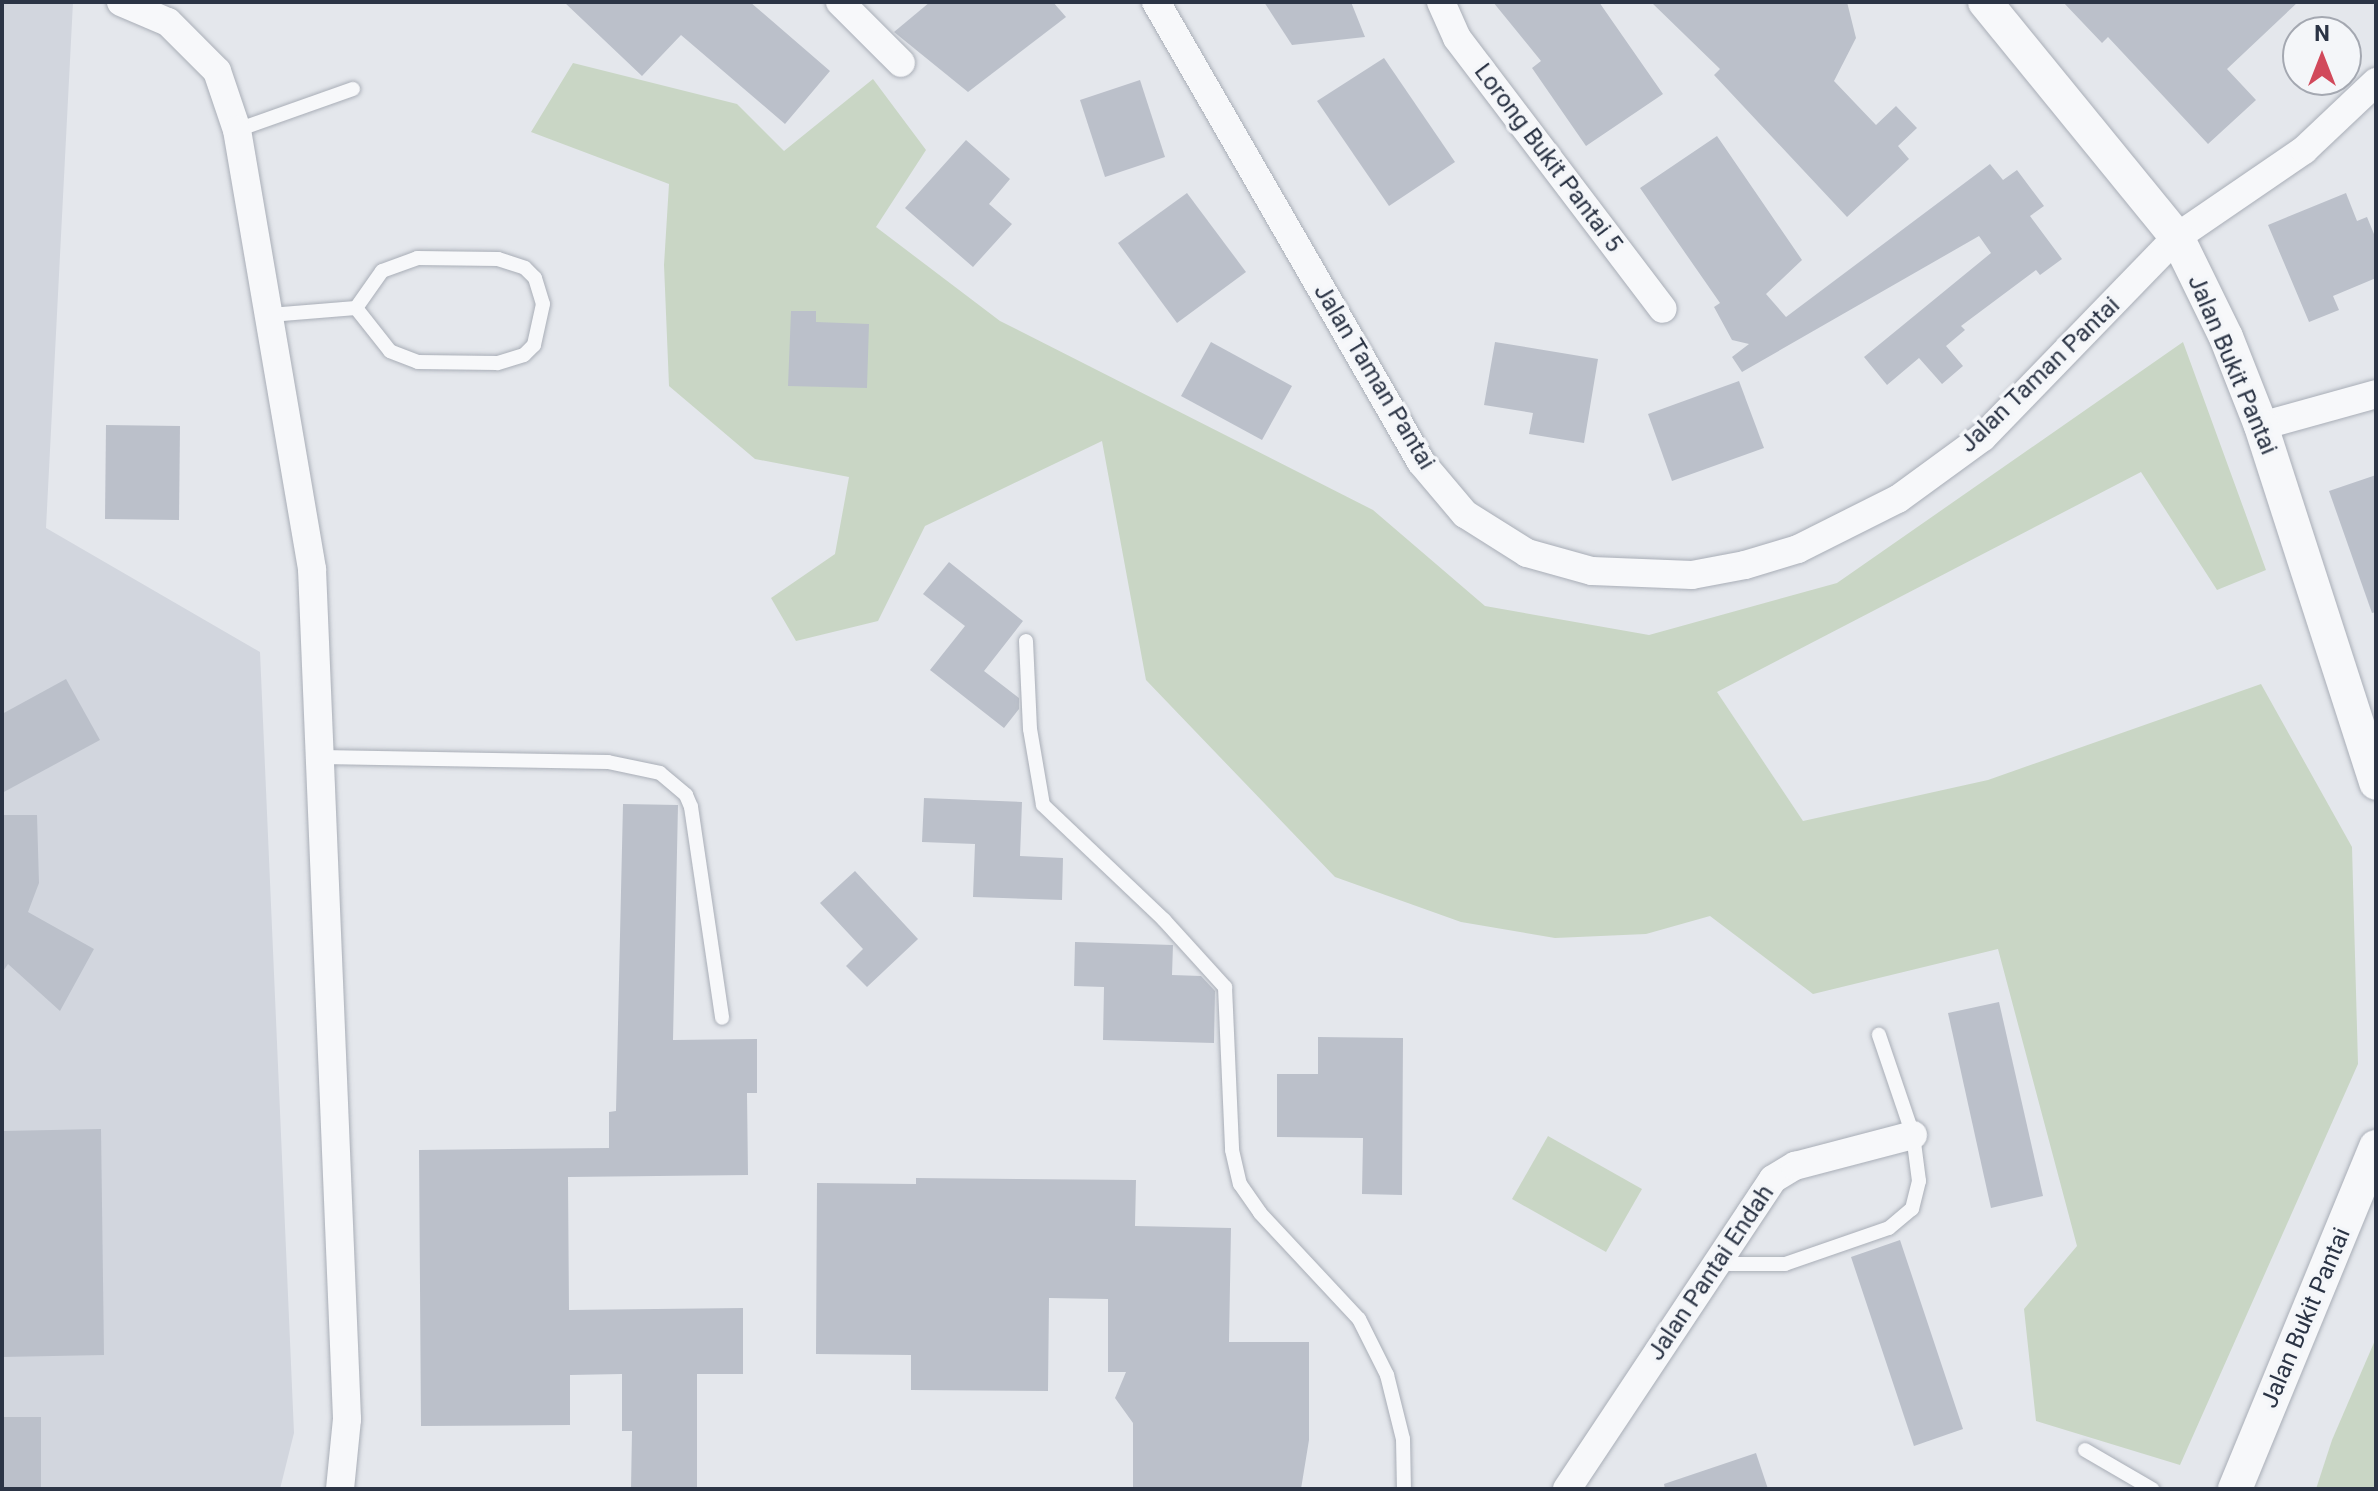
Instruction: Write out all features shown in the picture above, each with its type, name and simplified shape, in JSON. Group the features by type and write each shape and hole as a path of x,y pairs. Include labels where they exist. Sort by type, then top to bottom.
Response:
{"street":[{"path":"121,2 168,22 217,71 237,130 312,569 347,1419 340,1489"},
{"path":"840,2 901,63"},
{"name":"Jalan Taman Pantai","path":"1156,2 1421,462 1465,514 1527,553 1592,571 1692,575 1745,565 1798,549 1898,499 1983,437 2177,237 2304,150 2376,82"},
{"name":"Lorong Bukit Pantai 5","path":"1441,2 1457,38 1663,309"},
{"name":"Jalan Bukit Pantai","path":"1985,2 2177,237 2226,337 2261,426 2376,783"},
{"path":"2261,426 2376,394"},
{"name":"Jalan Pantai Endah","path":"1567,1489 1716,1264 1780,1174 1913,1135"},
{"name":"Jalan Bukit Pantai","path":"2235,1489 2376,1147"}],"lane":[{"path":"237,130 353,89"},
{"path":"417,258 498,259 512,261 535,278 543,318 534,345 511,361 418,362 390,351 356,308 376,277 398,263 417,258"},
{"path":"270,315 356,308"},
{"path":"1026,641 1030,729 1043,805 1164,920 1225,987 1232,1150 1240,1184 1260,1213 1359,1319 1387,1375 1403,1439 1404,1489"},
{"path":"321,757 608,762 660,773 686,795 691,807 722,1018"},
{"path":"1716,1264 1779,1265 1902,1220 1918,1196 1913,1135 1879,1035"},
{"path":"2085,1450 2152,1489"}],"shaded area":[{"path":"2,2 73,2 46,528 260,652 294,1433 280,1489 2,1489"}],"green space":[{"path":"573,63 737,104 784,151 873,79 926,150 876,227 1000,321 1373,510 1485,606 1649,635 1837,583 2183,342 2266,570 2217,590 2141,472 1717,692 1803,821 1988,780 2261,684 2352,847 2358,1064 2180,1465 2036,1421 2024,1309 2077,1246 1998,949 1813,994 1710,916 1646,934 1555,938 1461,922 1335,877 1146,680 1102,441 925,526 878,621 796,641 771,598 835,554 849,477 755,459 669,386 664,265 669,184 531,132"},
{"path":"1548,1136 1642,1189 1606,1252 1512,1199"},
{"path":"2376,1338 2376,1489 2316,1489 2332,1440"}],"building":[{"path":"564,2 750,2 830,71 785,124 681,35 642,76"},
{"path":"930,2 1053,2 1066,17 968,92 894,32"},
{"path":"1264,2 1351,2 1365,37 1292,45"},
{"path":"1493,2 1599,2 1663,94 1586,146 1532,68 1541,61"},
{"path":"1651,2 1847,2 1856,38 1834,81 1876,125 1896,106 1917,128 1898,146 1909,159 1847,217 1714,75 1720,69"},
{"path":"2063,2 2298,2 2227,69 2256,100 2208,144 2108,37 2102,43"},
{"path":"1384,58 1455,162 1389,206 1317,101"},
{"path":"1140,80 1165,157 1105,177 1080,100"},
{"path":"1717,136 1802,260 1766,294 1786,317 1990,164 2003,180 2017,170 2044,206 2030,216 2062,259 2040,275 2036,270 1961,326 1965,330 1946,346 1963,366 1942,384 1919,358 1887,385 1864,357 1991,253 1979,236 1742,372 1732,357 1749,344 1732,340 1714,307 1720,303 1640,188"},
{"path":"966,140 1010,179 989,204 1012,224 973,267 905,208"},
{"path":"1187,193 1246,272 1177,323 1118,243"},
{"path":"2346,193 2357,221 2367,217 2376,239 2376,278 2333,296 2339,310 2309,322 2268,225"},
{"path":"791,311 816,311 816,322 869,324 867,388 788,386"},
{"path":"1211,342 1292,386 1262,440 1181,396"},
{"path":"1495,342 1598,359 1584,443 1529,434 1533,413 1484,405"},
{"path":"1739,381 1764,448 1672,481 1648,414"},
{"path":"106,425 180,426 179,520 105,519"},
{"path":"2376,475 2376,612 2372,613 2329,491"},
{"path":"949,562 1023,621 984,671 1019,698 1019,709 1004,728 930,670 965,626 923,594"},
{"path":"66,679 100,740 2,793 2,714"},
{"path":"924,798 1022,802 1020,856 1063,858 1062,900 973,897 975,844 922,842"},
{"path":"623,804 678,805 673,1040 757,1039 757,1093 747,1093 748,1175 568,1177 569,1310 743,1308 743,1374 697,1374 697,1489 631,1489 632,1431 622,1431 622,1374 570,1375 570,1425 421,1426 419,1150 609,1148 609,1112 616,1111"},
{"path":"2,815 37,815 39,883 28,912 94,949 60,1011 8,964 2,973"},
{"path":"855,871 918,939 867,987 846,966 863,949 820,903"},
{"path":"1075,942 1173,945 1172,975 1201,976 1215,991 1214,1043 1103,1040 1104,987 1074,986"},
{"path":"1999,1002 2043,1196 1991,1208 1948,1013"},
{"path":"1318,1037 1403,1038 1402,1195 1362,1194 1363,1138 1277,1137 1277,1074 1318,1074"},
{"path":"101,1129 104,1355 2,1357 2,1131"},
{"path":"916,1178 1136,1180 1135,1226 1231,1228 1229,1342 1309,1342 1309,1440 1301,1489 1133,1489 1133,1423 1115,1398 1126,1372 1108,1372 1108,1299 1049,1298 1048,1391 911,1390 911,1355 816,1354 817,1183 916,1184"},
{"path":"1900,1240 1963,1429 1914,1446 1851,1257"},
{"path":"2,1417 41,1417 41,1489 2,1489"},
{"path":"1756,1453 1768,1489 1665,1489 1664,1484"}]}
